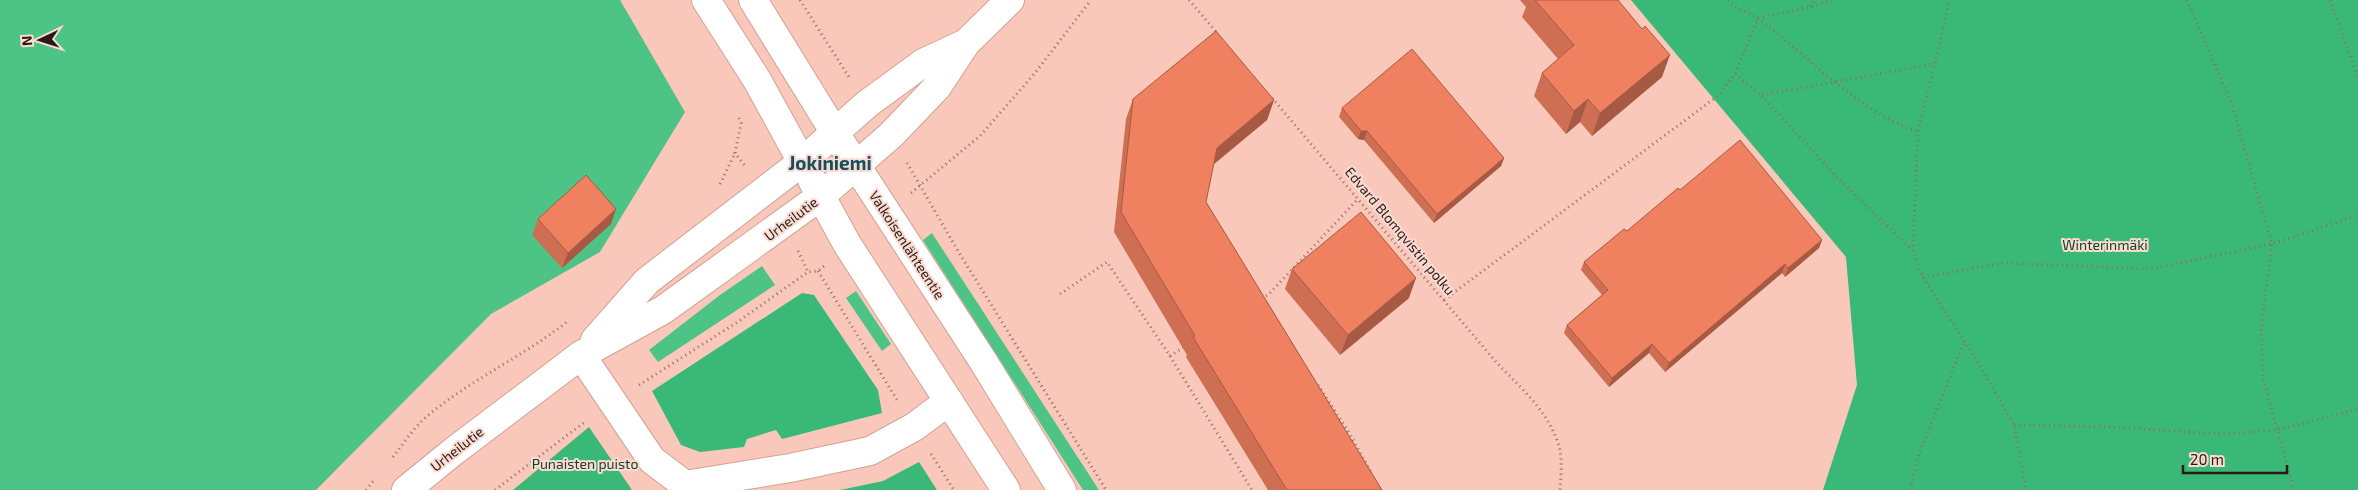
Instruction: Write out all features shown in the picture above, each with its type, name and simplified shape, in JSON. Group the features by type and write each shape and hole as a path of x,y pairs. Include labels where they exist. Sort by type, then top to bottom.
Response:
{"main road":[{"path":"706,0 757,80 847,244 1006,490"},
{"name":"Valkoisenlähteentie","path":"752,0 886,213 983,361 1062,490"},
{"name":"Urheilutie","path":"406,490 454,451 581,355 663,310 821,196 857,165 937,87 966,42 1010,0"},
{"name":"Urheilutie","path":"581,355 647,281 802,162 868,104 923,63 966,42"},
{"path":"581,355 652,460 685,485 790,468 870,451 914,428 949,401"}],"path":[{"path":"886,213 980,136 1035,73 1091,0"},
{"path":"1189,0 1220,37"},
{"path":"1728,0 1735,8 1758,18 1834,81 1895,124 1918,132"},
{"path":"1810,7 1815,0"},
{"path":"1758,18 1834,0"},
{"path":"1950,0 1918,132 1913,251 1923,277 2014,425 2026,490"},
{"path":"2187,0 2232,104 2272,244 2261,327 2262,378 2294,490"},
{"path":"2330,0 2358,78"},
{"path":"1444,300 1719,95 1735,74 1758,18"},
{"path":"1761,95 1934,64"},
{"path":"1735,74 1761,95 1836,176 1913,251"},
{"name":"Edvard Blomqvistin polku","path":"1270,96 1496,362 1535,402 1559,444 1561,464 1560,490"},
{"path":"718,188 735,153"},
{"path":"921,186 963,259 1106,490"},
{"path":"1253,304 1269,294 1358,199"},
{"path":"1923,277 2004,263 2149,269 2272,244 2358,215"},
{"path":"495,490 613,401 736,323 808,272 818,271 847,244"},
{"path":"1060,294 1107,262 1170,356 1252,490"},
{"path":"818,271 954,490"},
{"path":"1262,299 1267,307"},
{"path":"389,462 423,419 474,381 544,340 575,315"},
{"path":"1910,490 1918,457 1964,341"},
{"path":"1170,356 1186,346"},
{"path":"1315,381 1348,430 1372,473"},
{"path":"2014,425 2112,427 2220,434 2278,430 2358,409"},
{"path":"366,490 378,476"}],"green space":[{"path":"0,0 620,0 685,112 600,252 491,314 316,490 0,490"},
{"name":"Winterinmäki","path":"1631,0 2358,0 2358,490 1823,490 1857,385 1846,257"},
{"path":"932,233 1099,490 1083,490 923,240"},
{"path":"762,266 775,285 658,362 649,350 720,295"},
{"path":"856,291 891,344 882,351 846,298"},
{"path":"802,293 814,295 878,390 882,413 782,439 776,430 747,439 744,447 700,452 681,445 652,391"},
{"name":"Punaisten puisto","path":"589,427 632,490 513,490"},
{"path":"919,462 937,490 840,490 883,481"}],"building":[{"path":"1535,0 1618,0 1642,29 1645,26 1670,55 1600,113 1588,99 1574,111 1542,73 1574,45"},
{"path":"1216,31 1274,100 1217,148 1206,202 1382,490 1287,490 1193,337 1195,336 1121,212 1133,99"},
{"path":"1412,49 1504,158 1437,214 1367,131 1361,131 1342,108"},
{"path":"1740,140 1822,240 1788,268 1785,264 1669,363 1652,344 1612,378 1567,325 1608,290 1584,262 1624,229 1627,231 1678,188 1680,190"},
{"path":"586,175 616,209 568,253 538,219"},
{"path":"1361,212 1416,278 1348,335 1292,269"}],"district":[{"name":"Jokiniemi","path":"830,163"}]}
